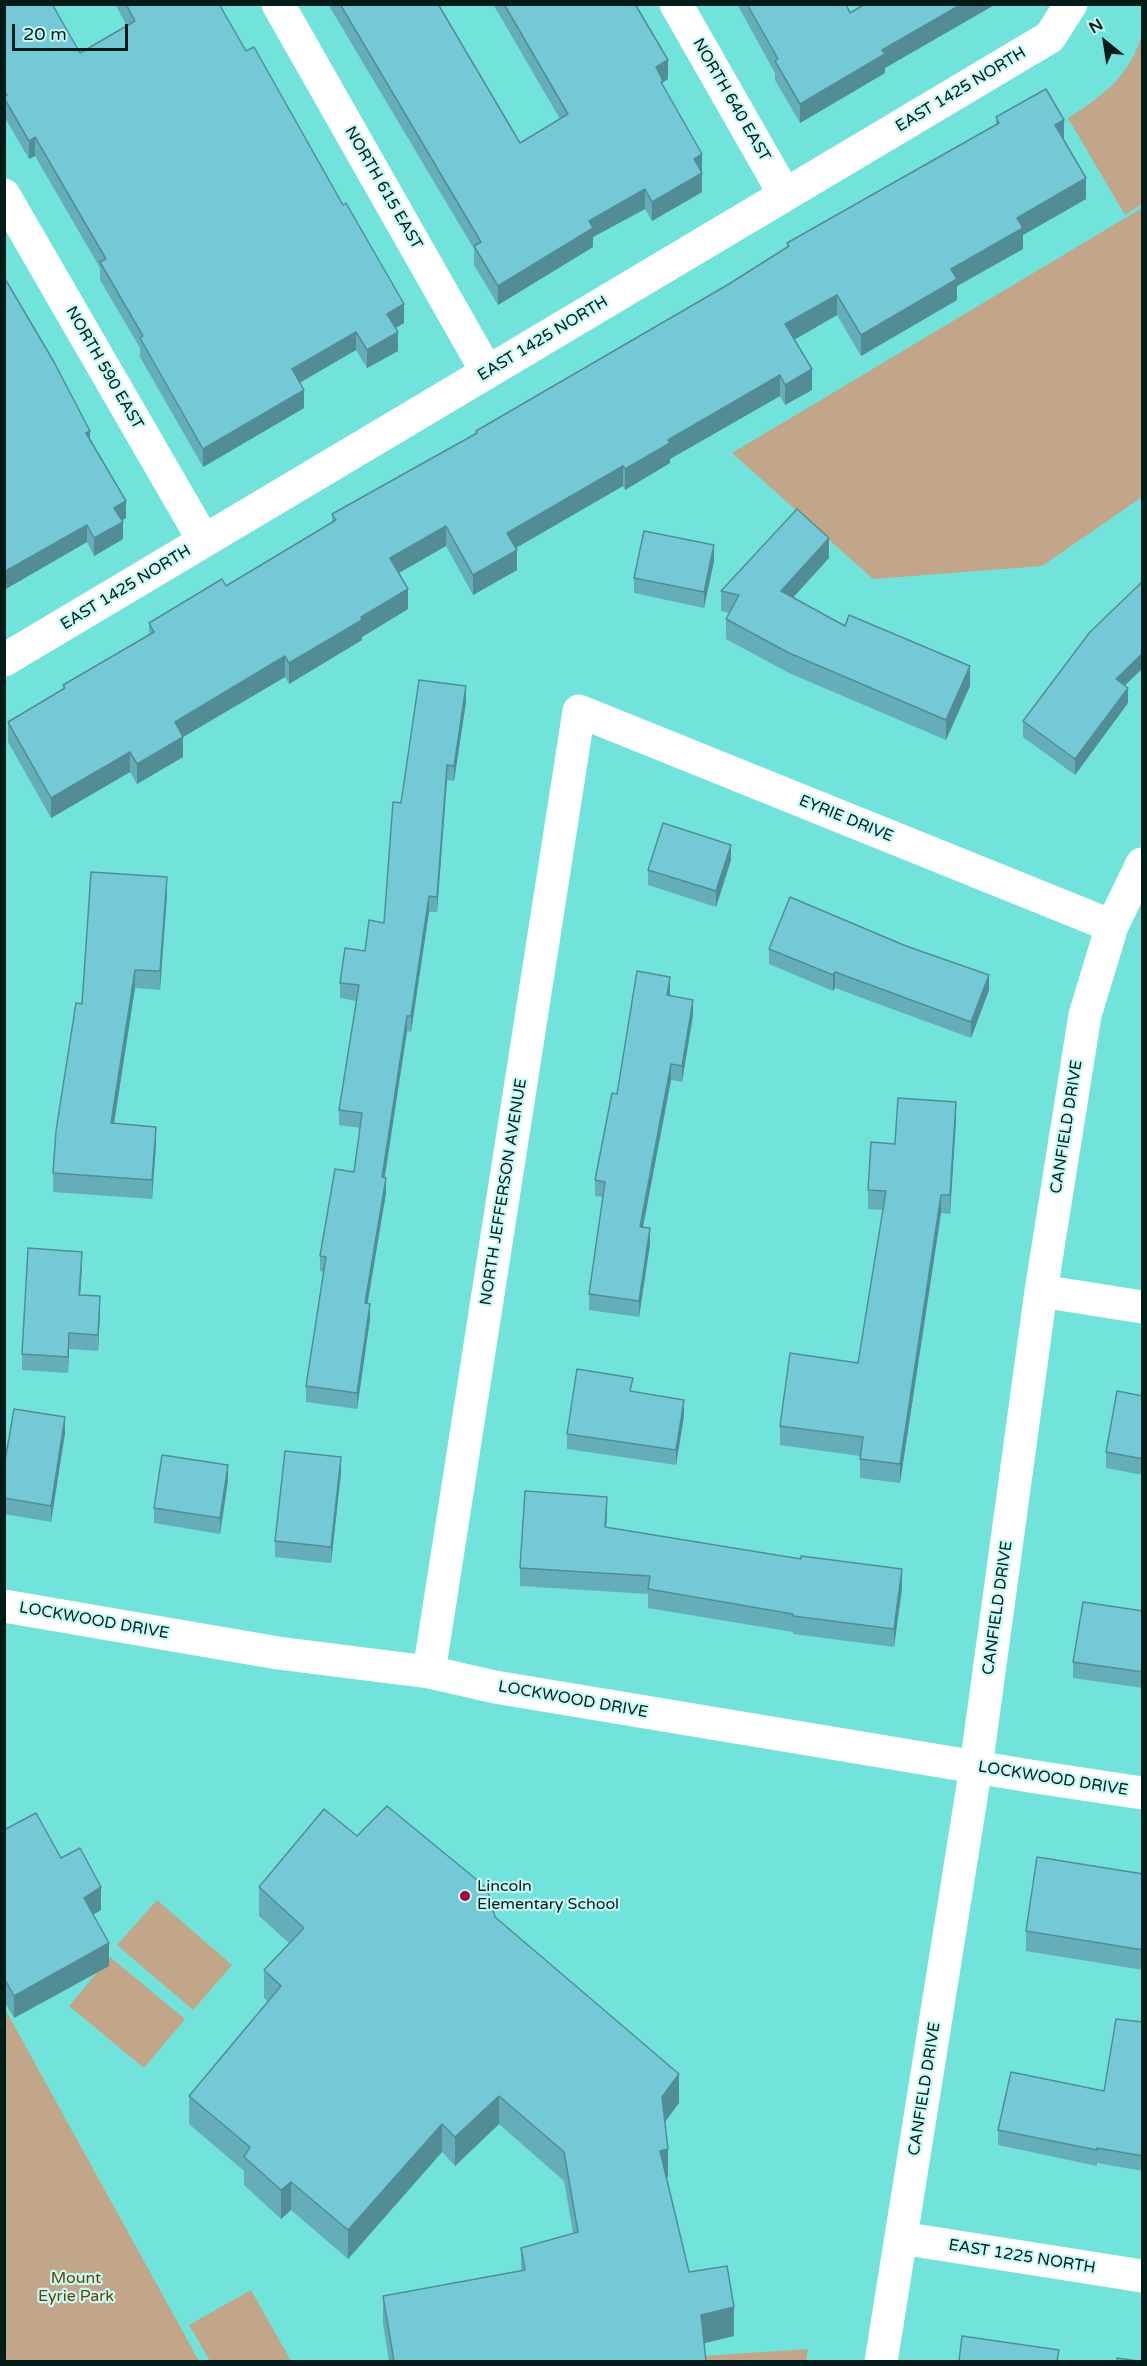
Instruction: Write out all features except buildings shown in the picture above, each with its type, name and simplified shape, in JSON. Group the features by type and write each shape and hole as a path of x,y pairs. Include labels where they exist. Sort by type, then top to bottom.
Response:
{"street":[{"name":"NORTH 615 EAST","path":"278,4 488,372"},
{"name":"NORTH 640 EAST","path":"676,4 785,195"},
{"name":"EAST 1425 NORTH","path":"4,660 1050,37 1071,5"},
{"name":"NORTH 590 EAST","path":"4,195 204,541"},
{"name":"EYRIE DRIVE","path":"579,711 1112,926"},
{"name":"NORTH JEFFERSON AVENUE","path":"429,1672 579,711"},
{"name":"CANFIELD DRIVE","path":"881,2361 976,1767 1041,1292 1085,1016 1112,926 1143,864"},
{"path":"1041,1292 1143,1308"},
{"name":"LOCKWOOD DRIVE","path":"4,1606 278,1653 429,1672 507,1689 1143,1793"},
{"name":"EAST 1225 NORTH","path":"901,2238 1143,2276"}],"green space":[{"path":"1142,33 1142,204 1125,215 1068,118 1114,83 1131,60"},
{"path":"1142,208 1142,497 1042,566 873,579 732,453"},
{"path":"157,1900 232,1965 193,2010 117,1945"},
{"path":"110,1957 185,2019 144,2068 69,2006"},
{"name":"Mount Eyrie Park","path":"5,2009 199,2361 5,2361"},
{"path":"251,2290 291,2361 210,2361 189,2325"},
{"path":"808,2349 806,2361 703,2361 702,2356"}],"place":[{"name":"Lincoln Elementary School","path":"465,1896"}]}
